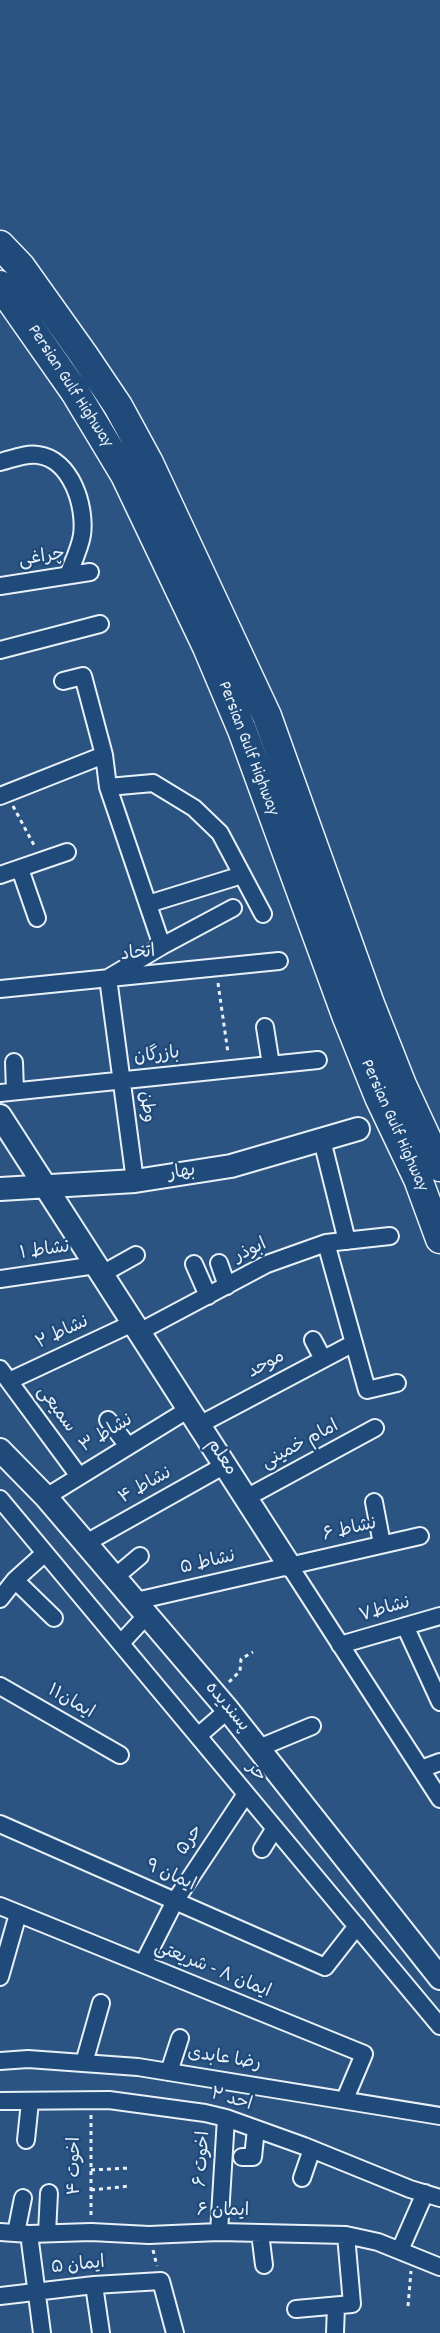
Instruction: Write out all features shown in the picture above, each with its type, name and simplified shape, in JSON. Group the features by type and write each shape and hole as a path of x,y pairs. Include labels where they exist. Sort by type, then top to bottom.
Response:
{"highway":[{"name":"Persian Gulf Highway","path":"0,245 20,267 83,354 118,406 149,463 267,716 370,1004 402,1085 440,1167"},
{"name":"Persian Gulf Highway","path":"0,285 75,392 125,475 207,647 242,730 346,1015 379,1097 418,1179 440,1239"}],"street":[{"path":"0,462 36,455 49,458 61,467 71,482 82,511 82,536 68,575"},
{"name":"چراغی","path":"0,586 90,572"},
{"path":"0,650 100,624"},
{"path":"63,680 83,676 104,755 108,787 162,946"},
{"path":"3,795 104,755"},
{"path":"108,787 153,783 194,808 220,833 263,914"},
{"path":"0,876 68,852"},
{"path":"20,869 38,918"},
{"path":"148,904 242,875"},
{"path":"108,978 162,946 233,908"},
{"name":"اتحاد","path":"0,989 279,960"},
{"name":"وطن","path":"108,978 135,1182"},
{"path":"265,1027 271,1065"},
{"name":"بازرگان","path":"7,1092 318,1060"},
{"path":"7,1092 14,1062"},
{"name":"معلم","path":"0,1116 440,1799"},
{"name":"بهار","path":"0,1189 135,1182 231,1166 358,1129"},
{"path":"322,1140 347,1241"},
{"name":"ابوذر","path":"136,1328 208,1296 267,1264 326,1243 390,1236"},
{"path":"326,1243 367,1390 397,1383"},
{"path":"99,1270 136,1255"},
{"path":"219,1263 227,1286"},
{"path":"194,1264 208,1296"},
{"name":"نشاط ۱","path":"0,1279 99,1270"},
{"name":"نشاط ۲","path":"5,1375 136,1328"},
{"path":"313,1340 324,1359"},
{"name":"موحد","path":"194,1417 324,1359 354,1343"},
{"name":"سمیعی","path":"5,1375 79,1476"},
{"name":"نشاط ۳","path":"46,1497 128,1446 194,1417"},
{"path":"108,1420 128,1446"},
{"name":"امام خمینی","path":"246,1498 375,1428"},
{"name":"پسندیده","path":"0,1450 46,1497 222,1702 440,1978"},
{"name":"نشاط ۴","path":"86,1543 225,1465"},
{"name":"حر","path":"0,1499 440,2026"},
{"path":"374,1502 382,1544"},
{"name":"نشاط ۶","path":"289,1565 420,1536"},
{"path":"0,1599 15,1580 45,1553"},
{"path":"115,1577 140,1556"},
{"name":"نشاط ۵","path":"142,1608 289,1565"},
{"path":"15,1580 54,1618"},
{"path":"120,1643 142,1608"},
{"name":"نشاط۷","path":"340,1645 440,1616"},
{"path":"405,1626 435,1676 440,1702"},
{"name":"ایمان۱۱","path":"0,1686 120,1755"},
{"path":"198,1736 222,1702"},
{"path":"259,1748 312,1726"},
{"path":"421,1769 440,1762"},
{"name":"حر۵","path":"143,1964 174,1901 246,1794"},
{"name":"ایمان ۹","path":"0,1824 325,1967 357,1926"},
{"path":"262,1849 275,1828"},
{"name":"ایمان ۸ - شریعتی","path":"0,1906 364,2054 345,2099"},
{"path":"0,1976 18,1914"},
{"path":"84,2063 101,2003"},
{"path":"169,2072 180,2038"},
{"name":"رضا عابدی","path":"0,2061 28,2059 138,2067 345,2099 440,2116"},
{"name":"احد ۲","path":"0,2101 109,2100 205,2113 226,2118 312,2149 410,2189 433,2195"},
{"path":"26,2140 30,2102"},
{"name":"اخوت ۶","path":"219,2232 226,2118"},
{"path":"242,2158 253,2157 256,2129"},
{"path":"302,2178 312,2149"},
{"path":"48,2234 49,2193"},
{"path":"406,2253 433,2195"},
{"path":"24,2198 15,2233 37,2291 42,2333"},
{"name":"ایمان ۶","path":"15,2233 91,2232 149,2235 219,2232 346,2235 406,2253 440,2267"},
{"path":"260,2233 264,2265"},
{"path":"296,2309 352,2304 346,2235"},
{"path":"161,2281 175,2333"},
{"name":"ایمان ۵","path":"0,2296 94,2285 161,2281"},
{"path":"94,2285 101,2333"},
{"path":"335,2333 336,2306"}],"path":[{"path":"3,795 42,861"},
{"path":"215,967 231,1069"},
{"path":"222,1702 240,1671 241,1659 253,1652"},
{"name":"اخوت ۴","path":"91,2100 91,2232"},
{"path":"91,2170 130,2168"},
{"path":"91,2190 130,2186"},
{"path":"149,2235 161,2281"},
{"path":"406,2253 408,2306"}]}
